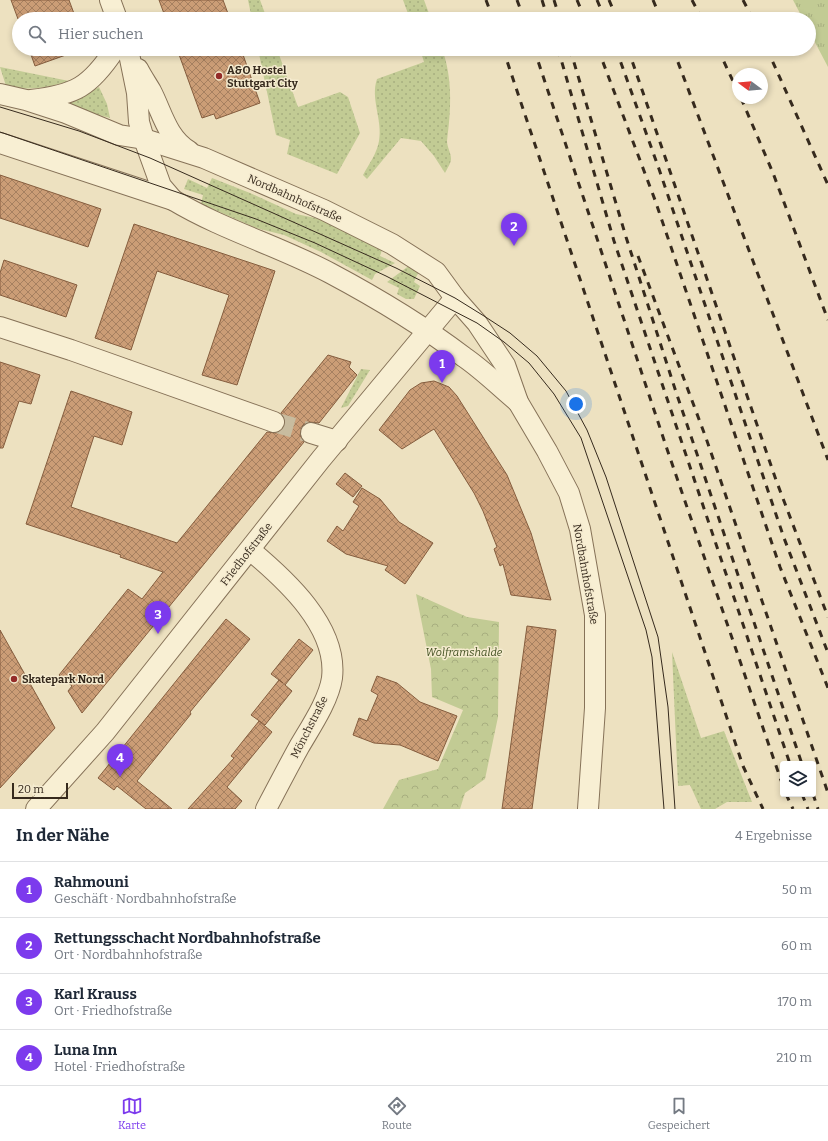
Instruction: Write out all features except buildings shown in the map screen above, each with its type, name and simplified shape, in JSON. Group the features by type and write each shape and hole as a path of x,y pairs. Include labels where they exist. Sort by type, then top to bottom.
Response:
{"street":[{"path":"110,0 114,12"},
{"path":"26,100 53,97 68,93 87,84 118,56"},
{"path":"126,56 137,93 139,122 144,139 161,186 173,200"},
{"path":"127,56 151,91 171,135 183,147 196,156"},
{"name":"Nordbahnhofstraße","path":"0,94 26,100 66,113 119,135 144,139 196,156 324,210 392,244 436,272 455,298 477,323 505,365 518,402 547,451 569,493 580,529 595,615 595,708 588,809"},
{"name":"Nordbahnhofstraße","path":"0,142 173,200 198,214 291,254 330,273 385,304 465,357 518,402"},
{"name":"Friedhofstraße","path":"36,809 105,732 337,441 455,298"},
{"path":"0,327 71,350 274,422"},
{"path":"311,433 337,441"},
{"name":"Mönchstraße","path":"250,550 279,574 304,602 323,632 332,656 332,679 321,709 266,809"}],"green space":[{"path":"248,0 260,0 264,12 251,12"},
{"path":"403,0 424,0 428,12 407,12"},
{"path":"793,0 828,0 828,67 816,44 816,12 799,12"},
{"path":"259,56 280,56 298,107 340,92 348,97 360,133 337,174 287,154 290,140 276,135"},
{"path":"422,56 445,56 446,60 450,95 447,141 451,157 450,164 445,173 434,156 421,141 401,138 367,179 363,175 375,154 380,133 375,94 377,79 424,62"},
{"path":"0,67 69,81 38,88 14,88 6,86"},
{"path":"99,87 107,104 110,118 56,103 89,92"},
{"path":"212,178 296,214 325,220 382,250 380,256 395,263 375,274 372,280 321,252 284,235 256,228 201,204 203,195 184,189 188,179 207,188"},
{"path":"410,265 418,273 414,282 420,286 414,299 406,299 397,294 399,288 387,282"},
{"path":"361,369 370,370 348,406 341,408"},
{"name":"Wolframshalde","path":"416,594 467,617 499,622 498,717 485,779 465,793 460,809 383,809 399,780 438,769 463,710 432,697 431,669"},
{"path":"672,652 701,738 724,731 752,802 727,802 715,809 701,809 690,785 678,786"}],"tunnel":[{"path":"274,422 311,433"}],"tram line":[{"path":"0,107 79,131 150,158 396,268 455,298 484,316 510,333 537,356 566,391 587,430 606,477 658,637 668,707 675,809"},
{"path":"0,132 256,219 315,243 386,276 477,323 504,342 529,363 554,394 581,438 646,630 652,657 664,809"}],"railway":[{"path":"486,0 490,12"},
{"path":"517,0 521,12"},
{"path":"542,0 546,12"},
{"path":"554,0 558,12"},
{"path":"577,0 582,12"},
{"path":"597,0 602,12"},
{"path":"609,0 614,12"},
{"path":"653,0 658,12"},
{"path":"692,0 698,12"},
{"path":"743,0 749,12"},
{"path":"505,56 743,766 763,809"},
{"path":"536,56 667,449 780,777"},
{"path":"560,56 614,241 789,761"},
{"path":"572,56 626,237 676,392 801,761"},
{"path":"601,56 655,200 780,567 828,688"},
{"path":"619,56 659,169 784,538 828,653"},
{"path":"630,56 776,480 828,617"},
{"path":"676,56 828,460"},
{"path":"721,56 732,79"},
{"path":"770,56 828,185"},
{"path":"744,104 773,173 828,320"},
{"path":"638,256 706,438 828,793"},
{"path":"787,797 793,809"},
{"path":"803,797 808,809"},
{"path":"814,797 818,809"}],"place":[{"name":"A&O Hostel Stuttgart City","path":"219,76"},
{"name":"Rettungsschacht Nordbahnhofstraße","path":"514,246"},
{"name":"Rahmouni","path":"442,383"},
{"name":"Karl Krauss","path":"158,634"},
{"name":"Skatepark Nord","path":"14,679"},
{"name":"Luna Inn","path":"120,777"}]}
